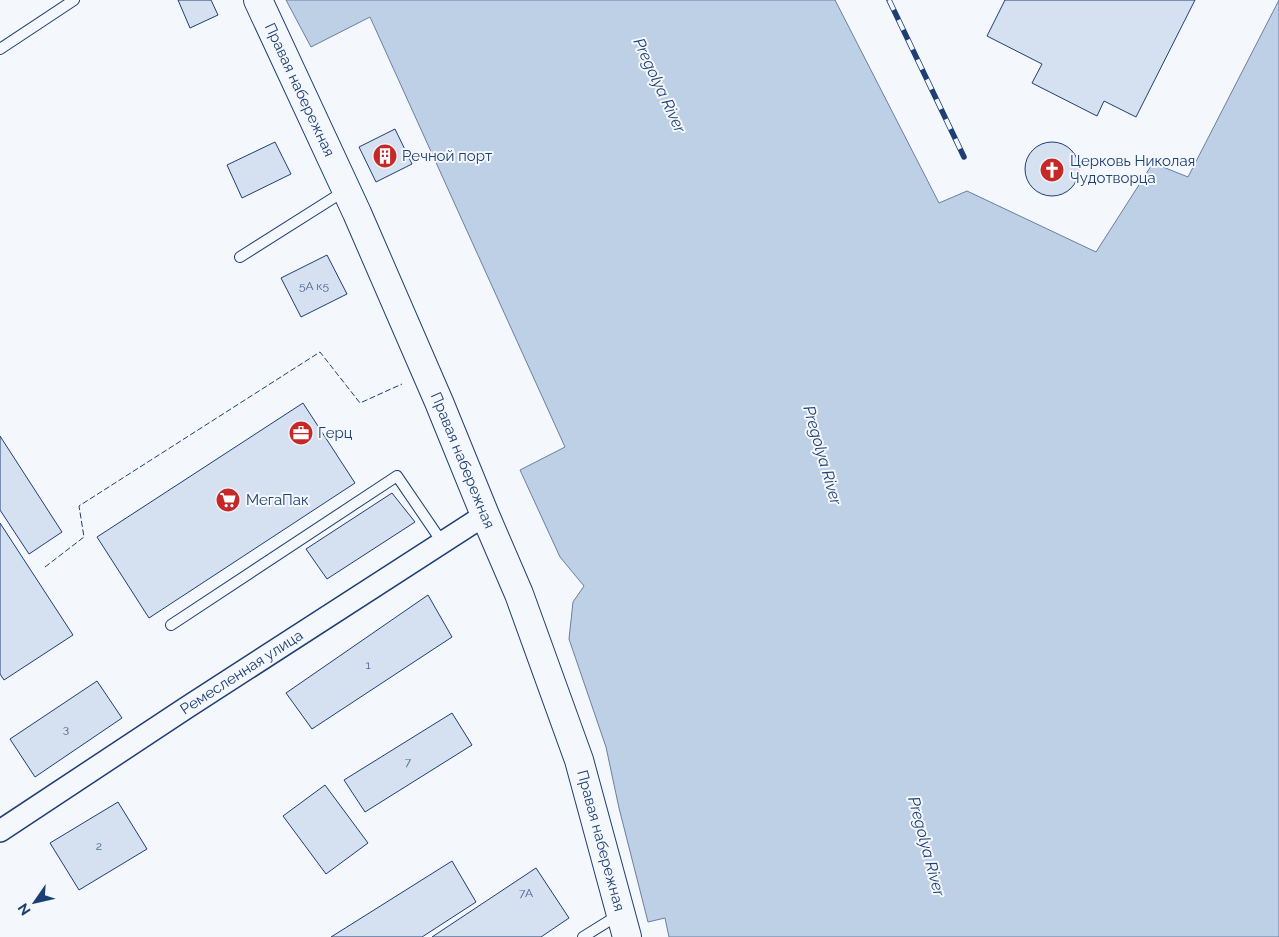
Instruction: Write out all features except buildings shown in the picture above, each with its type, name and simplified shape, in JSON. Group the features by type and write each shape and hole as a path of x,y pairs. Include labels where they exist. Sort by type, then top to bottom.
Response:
{"main road":[{"name":"Правая набережная","path":"258,0 346,189 439,402 484,515 519,594 579,760 624,925"}],"street":[{"name":"Ремесленная улица","path":"0,831 484,515"}],"lane":[{"path":"0,49 74,0"},
{"path":"240,257 346,189"},
{"path":"171,625 397,476 442,542"},
{"path":"583,937 624,925"}],"water":[{"name":"Pregolya River","path":"286,0 835,0 939,203 967,191 1096,252 1153,163 1188,177 1279,0 1279,937 669,937 665,918 648,922 619,808 606,747 569,639 573,602 584,586 560,557 520,470 565,447 370,17 311,47"}],"railway":[{"path":"889,0 964,157"}],"fence":[{"path":"45,567 84,537 79,506 320,352 360,403 402,384"}],"place":[{"name":"Речной порт","path":"385,156"},
{"name":"Церковь Николая Чудотворца","path":"1052,170"},
{"name":"Герц","path":"301,433"},
{"name":"МегаПак","path":"228,500"}]}
